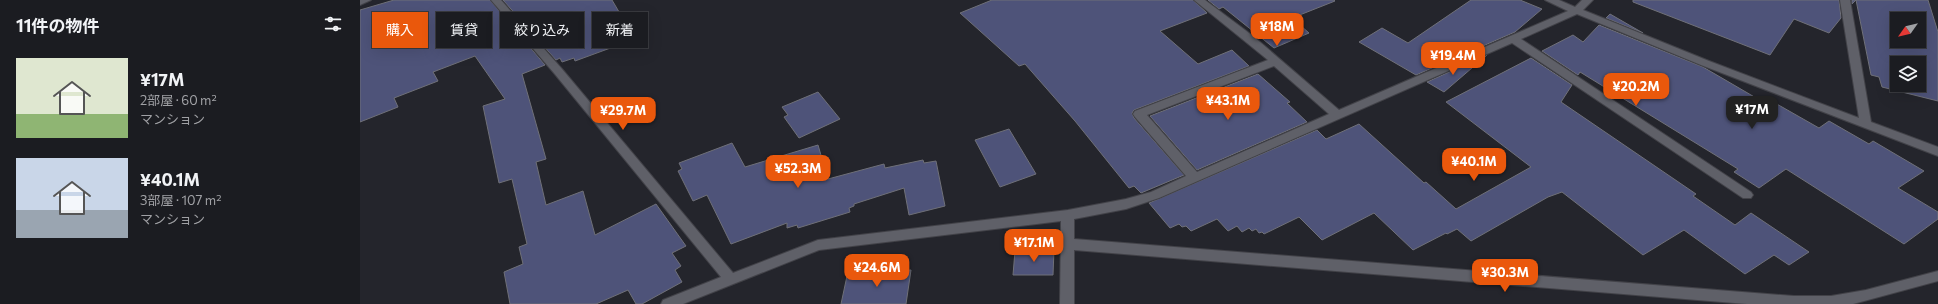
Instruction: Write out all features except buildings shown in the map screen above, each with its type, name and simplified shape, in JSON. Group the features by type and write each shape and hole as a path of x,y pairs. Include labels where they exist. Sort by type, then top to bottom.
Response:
{"street":[{"path":"360,2 366,0"},
{"path":"496,0 558,71 730,279"},
{"path":"1199,0 1276,61 1337,115"},
{"path":"1550,0 1705,63 1938,152"},
{"path":"668,304 818,245 1068,215 1126,204 1155,195 1576,10 1588,0"},
{"path":"1844,0 1866,124"},
{"path":"1512,38 1748,195"},
{"path":"1195,178 1139,114 1276,61"},
{"path":"1067,304 1068,215"},
{"path":"1068,244 1794,302 1831,302 1866,296 1938,276"}]}
